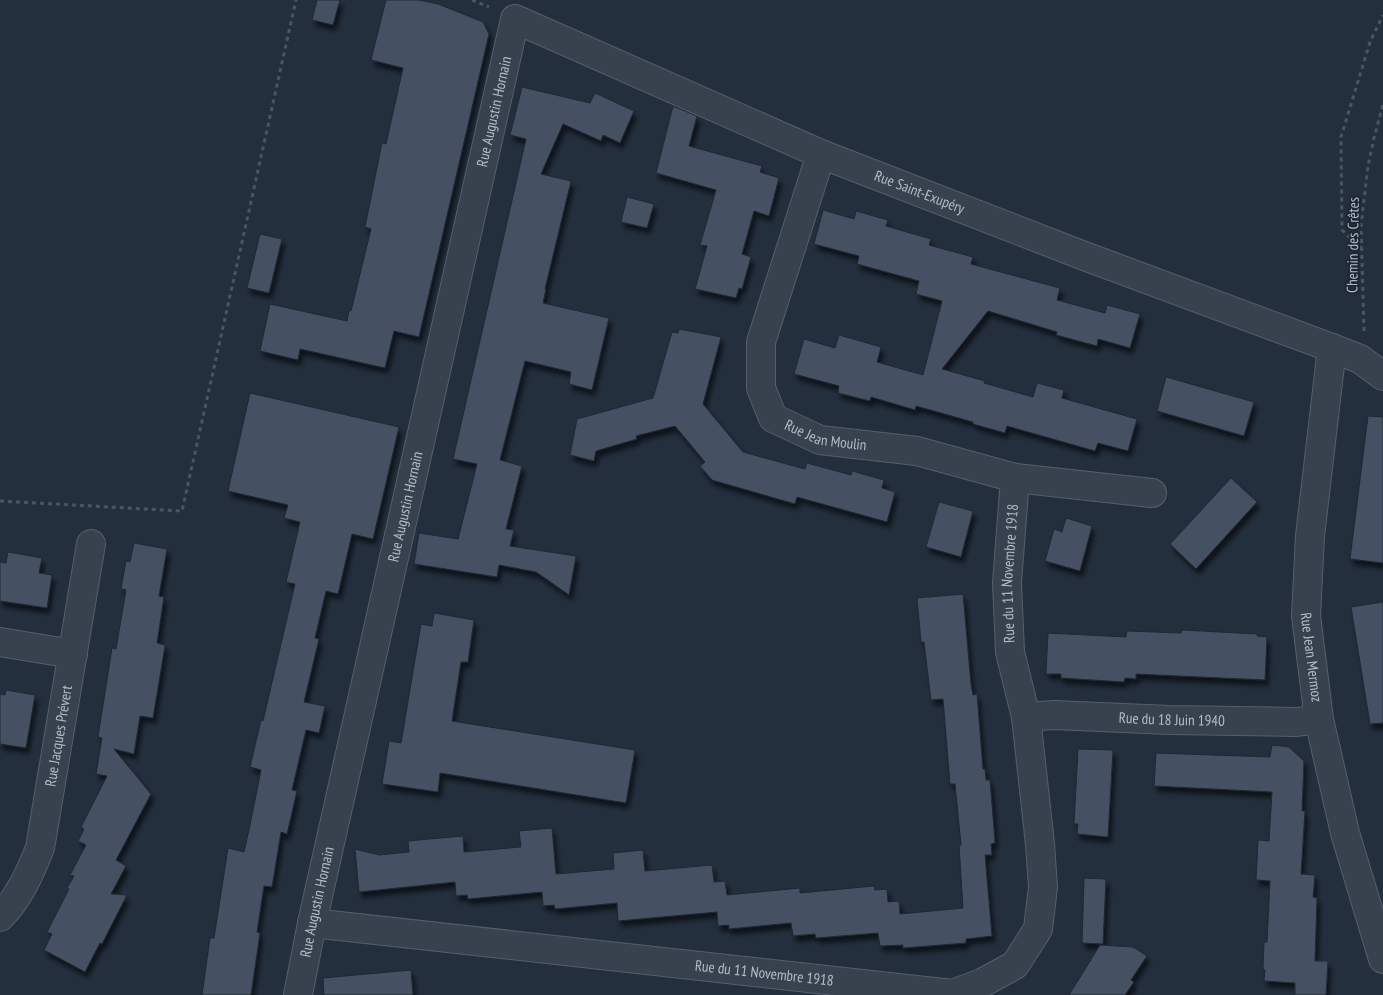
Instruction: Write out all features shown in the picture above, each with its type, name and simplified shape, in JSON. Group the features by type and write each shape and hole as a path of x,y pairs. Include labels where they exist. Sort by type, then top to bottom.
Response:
{"street":[{"name":"Rue Saint-Exupéry","path":"515,19 821,154 1087,257 1360,359 1383,376"},
{"name":"Rue Augustin Hornain","path":"298,995 312,923 515,19"},
{"name":"Rue Jean Moulin","path":"821,154 761,342 761,388 773,418 820,440 917,451 1015,478 1152,493"},
{"name":"Rue Jean Mermoz","path":"1332,348 1310,536 1306,616 1319,719 1346,833 1383,959"},
{"name":"Rue du 11 Novembre 1918","path":"312,923 952,994 982,983 1015,965 1038,929 1043,887 1026,717 1010,652 1007,583 1015,478"},
{"name":"Rue Jacques Prévert","path":"0,918 20,892 40,848 91,544"},
{"path":"0,642 72,654"},
{"name":"Rue du 18 Juin 1940","path":"1026,717 1054,715 1169,720 1277,721 1319,719"}],"path":[{"path":"0,501 182,511 296,0"},
{"path":"1362,249 1342,230 1341,137 1370,42 1383,15"},
{"name":"Chemin des Crêtes","path":"1360,359 1365,327 1361,225 1368,166 1383,104"}],"building":[{"path":"317,0 340,0 333,25 312,20"},
{"path":"386,0 419,0 438,4 483,22 489,34 419,337 394,331 385,368 300,349 298,360 260,351 270,304 347,321 349,311 351,311 371,229 365,227 382,143 386,144 403,68 371,60"},
{"path":"522,87 590,103 595,93 634,111 620,143 603,135 601,141 563,124 541,174 571,181 543,303 609,318 592,390 569,384 571,372 525,361 500,460 522,466 506,529 514,530 510,546 576,556 569,595 536,572 499,565 497,577 414,564 419,533 458,539 477,464 453,459 526,139 510,135"},
{"path":"673,106 697,116 689,146 762,166 760,172 779,178 769,216 754,211 742,254 751,257 742,289 739,288 736,298 695,289 707,246 700,245 716,190 656,173"},
{"path":"627,197 654,204 647,228 621,222"},
{"path":"823,210 854,219 856,211 888,220 886,226 931,239 929,245 973,257 971,264 1060,288 1057,300 1105,313 1107,305 1140,314 1130,348 1098,339 1097,346 1056,335 1057,332 988,311 942,369 1033,397 1037,383 1064,390 1062,398 1137,419 1128,451 1098,443 1095,451 1007,426 1005,433 916,406 915,410 871,397 870,401 838,393 839,386 794,374 804,339 835,348 839,335 881,347 877,362 923,375 942,301 916,294 919,281 857,264 859,256 814,244"},
{"path":"260,234 282,239 269,293 247,288"},
{"path":"679,329 721,337 703,404 743,452 805,469 807,463 851,475 852,471 884,480 882,488 895,492 887,522 797,497 795,504 712,480 700,466 705,462 675,426 636,436 637,439 596,451 594,461 570,455 577,419 653,398 672,332 678,333"},
{"path":"1166,377 1254,402 1244,436 1157,411"},
{"path":"250,393 399,427 373,539 352,534 338,594 326,591 315,638 319,639 304,702 325,706 319,733 306,730 292,790 297,791 287,834 281,832 272,887 264,886 257,932 260,933 251,995 202,995 210,938 214,938 228,848 244,852 250,825 261,770 250,767 261,720 263,721 295,584 286,582 300,522 284,518 288,505 228,491"},
{"path":"1368,416 1383,417 1383,563 1350,559"},
{"path":"1231,478 1257,502 1196,569 1170,544"},
{"path":"939,502 973,511 961,557 926,547"},
{"path":"1066,518 1092,526 1080,571 1045,561 1054,529 1062,532"},
{"path":"134,543 167,549 159,596 164,597 157,643 165,646 153,718 140,716 134,754 114,749 151,794 116,860 126,866 111,894 127,895 102,944 100,943 85,972 44,950 52,934 47,932 69,889 67,888 74,876 70,875 86,845 78,841 84,829 81,827 107,776 96,774 102,738 98,737 112,648 116,649 126,590 121,589 126,561 130,562"},
{"path":"8,552 42,558 39,573 52,575 47,608 0,601 0,562 6,563"},
{"path":"963,594 971,684 973,695 977,694 983,769 985,769 986,780 990,780 995,843 991,844 992,855 985,855 992,936 966,939 966,943 903,948 903,945 880,946 878,933 816,938 815,934 793,936 791,923 729,929 729,925 718,926 717,912 618,921 617,903 555,909 554,905 543,906 542,892 468,899 467,895 456,896 455,882 359,892 355,849 379,855 409,852 408,841 463,836 464,852 521,847 519,831 552,828 556,874 614,869 613,853 643,850 645,871 712,865 714,882 725,881 727,895 800,888 800,893 874,886 875,890 887,889 888,902 899,901 900,914 963,908 959,845 961,845 955,784 950,784 943,699 931,700 924,642 921,642 917,598"},
{"path":"1383,602 1383,723 1370,724 1351,607"},
{"path":"434,613 474,620 468,662 461,662 452,721 635,750 626,803 440,773 438,792 382,784 389,741 401,743 421,624 432,626"},
{"path":"1182,630 1257,634 1257,636 1267,637 1265,680 1136,674 1136,679 1125,678 1124,682 1061,678 1061,674 1046,674 1048,633 1126,637 1127,631 1181,633"},
{"path":"6,690 35,695 26,748 0,744 0,694 5,695"},
{"path":"1272,745 1289,747 1304,761 1302,811 1305,811 1301,874 1315,875 1313,897 1317,898 1315,961 1328,961 1326,995 1295,995 1295,983 1264,981 1264,942 1267,942 1270,881 1256,880 1258,840 1269,841 1272,792 1154,786 1156,753 1270,757"},
{"path":"1078,749 1113,750 1108,837 1077,834 1078,824 1074,824"},
{"path":"1084,878 1106,879 1103,944 1082,943"},
{"path":"1100,945 1133,947 1147,956 1131,980 1134,982 1125,995 1069,995"},
{"path":"411,970 413,995 324,995 323,978"}]}
